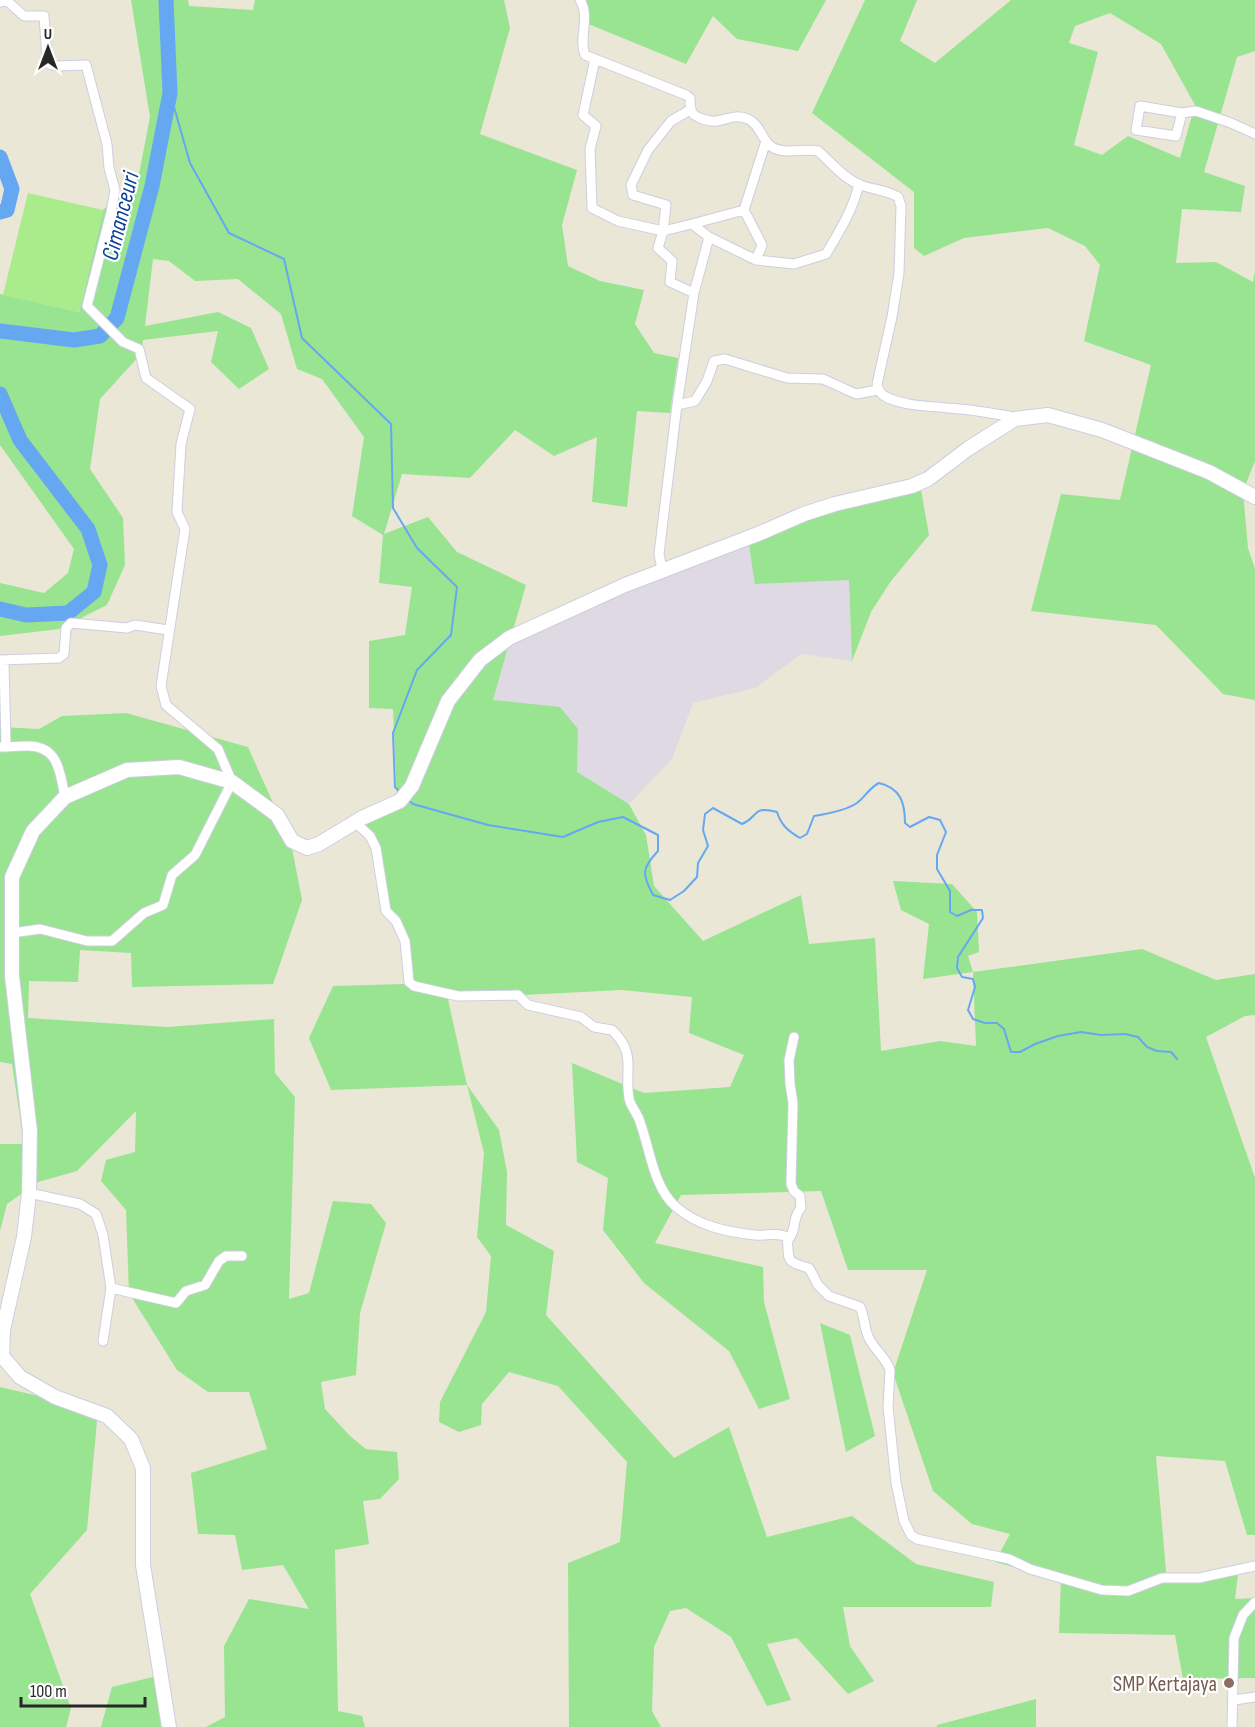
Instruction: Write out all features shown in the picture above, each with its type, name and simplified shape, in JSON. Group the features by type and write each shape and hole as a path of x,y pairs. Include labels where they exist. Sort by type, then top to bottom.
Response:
{"street":[{"path":"580,0 585,14 582,47 585,55 686,95 690,99 690,110 693,114 710,121 735,116 747,118 759,128 772,147 818,151 839,172 859,184 887,190 898,197 901,206 899,273 877,384 878,390 890,399 899,401 928,407 1010,416 1015,419"},
{"path":"0,2 10,2 24,16 44,16 49,63 56,66 86,65 107,144 109,168 115,190 87,306 123,342 139,349 146,378 190,409 181,444 177,512 185,529 161,686 166,705 218,749 232,782 195,855 172,875 163,905 144,913 112,941 87,941 40,929 12,933"},
{"path":"595,59 583,115 596,126 590,149 592,208 618,222 663,231 744,210"},
{"path":"1182,113 1176,136 1136,130 1140,106 1182,113 1196,111 1255,134"},
{"path":"690,110 671,121 648,150 631,185 633,195 666,205 663,231 658,248 672,261 670,282 694,293"},
{"path":"756,260 762,245 744,210 766,141"},
{"path":"692,224 709,237 756,260 794,264 826,254 847,219 856,199 859,184"},
{"path":"662,569 659,554 677,405 694,293 709,237"},
{"path":"677,405 695,401 707,381 714,361 726,359 787,378 823,379 856,394 878,390"},
{"path":"169,1727 143,1565 143,1468 131,1439 107,1416 55,1397 20,1377 2,1356 3,1330 24,1237 29,1193 30,1131 12,976 12,877 33,831 65,797 127,770 179,767 232,782 277,815 292,841 299,846 307,848 319,844 404,796 412,786 448,701 480,660 509,638 662,569 758,534 804,514 835,504 912,486 942,470 969,448 1015,419 1048,415 1102,430 1209,472 1255,497"},
{"path":"65,797 58,763 47,750 31,746 3,747 2,660 59,658 64,654 66,628 71,623 127,628 135,625 168,630"},
{"path":"356,823 370,836 376,848 386,910 396,921 405,941 409,982 414,986 458,996 518,995 528,1005 581,1017 594,1027 612,1030 628,1050 628,1100 640,1120 659,1183 674,1205 698,1222 716,1228 756,1235 782,1235 788,1240"},
{"path":"794,1037 789,1060 793,1103 791,1184 800,1196 801,1208 796,1214 794,1233 788,1240 788,1258 792,1264 808,1268 818,1285 829,1296 860,1307 868,1337 888,1364 890,1370 888,1407 896,1483 904,1521 911,1535 917,1539 1009,1559 1030,1569 1102,1590 1128,1591 1162,1578 1199,1578 1255,1566"},
{"path":"29,1193 80,1204 96,1214 103,1235 111,1288 103,1341"},
{"path":"111,1288 176,1303 186,1291 205,1285 219,1261 226,1256 242,1256"},
{"path":"1232,1727 1234,1638 1243,1615 1255,1602"},
{"path":"1234,1700 1255,1697"}],"shaded area":[{"path":"748,539 756,584 849,580 852,661 801,654 755,688 693,703 672,759 629,804 577,772 578,729 493,700 513,632"}],"green space":[{"path":"131,0 188,0 189,6 253,10 255,0 504,0 510,28 480,134 577,170 562,225 568,266 600,281 644,290 635,324 654,353 678,358 670,413 637,411 627,507 592,502 597,437 554,456 515,430 470,478 402,474 384,534 428,517 457,552 526,585 493,700 560,707 578,729 577,772 629,804 646,835 654,886 703,941 801,895 809,944 875,938 881,1051 940,1041 976,1046 973,972 1142,949 1216,980 1255,974 1255,1015 1245,1016 1206,1037 1255,1178 1255,1535 1247,1535 1225,1461 1156,1456 1167,1582 1239,1567 1235,1599 1255,1598 1255,1678 1183,1679 1175,1635 1059,1633 1061,1579 995,1562 1010,1534 972,1524 933,1491 893,1373 927,1270 848,1270 821,1191 681,1195 655,1243 763,1267 764,1302 790,1399 759,1409 729,1351 644,1283 603,1230 608,1178 577,1162 572,1063 644,1093 730,1087 744,1055 689,1033 692,997 622,990 523,995 447,995 467,1085 331,1090 309,1038 333,986 404,984 406,939 381,905 372,844 354,824 397,800 393,709 369,708 369,641 405,635 412,587 379,583 383,535 352,516 364,437 322,379 297,369 281,314 238,279 195,281 169,261 153,259 145,326 218,312 251,328 269,369 239,389 211,362 218,331 143,340 141,354 100,399 90,469 123,518 125,565 107,605 59,629 0,636 0,583 44,593 68,573 74,549 0,445 0,294 79,312 103,210 138,179 150,117"},
{"path":"587,0 826,0 798,51 737,39 713,16 686,64 581,21"},
{"path":"865,0 917,0 900,41 935,63 1011,0 1255,0 1255,51 1237,57 1204,172 1245,186 1241,212 1182,209 1176,263 1216,262 1253,282 1255,271 1255,461 1243,491 1248,548 1255,569 1255,700 1223,694 1156,625 1031,611 1061,494 1120,500 1151,365 1084,341 1100,265 1085,246 1048,228 964,238 924,256 914,248 914,192 812,113","holes":["1110,13 1161,44 1195,105 1180,158 1128,136 1102,155 1074,145 1098,52 1069,43 1075,26"]},
{"path":"28,193 103,210 79,312 3,295"},
{"path":"920,484 929,535 891,581 871,612 852,661 849,580 755,584 748,539 832,503"},
{"path":"126,713 248,747 291,843 302,900 273,984 132,987 131,953 80,950 78,982 29,981 28,1018 167,1027 274,1019 275,1073 295,1097 289,1299 309,1293 333,1201 371,1204 386,1223 360,1313 356,1375 321,1382 325,1409 350,1436 366,1449 397,1452 399,1479 380,1499 363,1501 369,1544 335,1550 338,1711 362,1716 365,1727 206,1727 225,1717 224,1646 249,1599 309,1609 283,1565 242,1570 235,1535 198,1534 191,1473 267,1449 249,1392 208,1392 177,1370 129,1293 126,1210 101,1181 106,1160 135,1152 136,1111 77,1171 38,1182 7,1204 0,1231 0,1144 24,1144 12,1064 0,1062 0,727 39,729 62,716"},
{"path":"893,881 952,884 977,912 979,952 968,956 973,972 923,979 929,924 901,910"},
{"path":"467,1085 499,1130 507,1172 506,1225 554,1251 546,1315 674,1458 729,1427 767,1537 852,1516 916,1564 994,1582 991,1607 843,1607 850,1646 874,1681 848,1694 797,1638 767,1644 791,1700 767,1706 731,1637 686,1608 670,1611 654,1647 652,1711 661,1727 569,1727 568,1563 620,1542 627,1462 558,1386 509,1372 482,1404 481,1425 459,1432 439,1422 440,1402 486,1312 491,1256 477,1237 484,1153"},
{"path":"820,1323 850,1335 875,1436 846,1452"},
{"path":"0,1387 98,1410 87,1530 30,1594 71,1708 66,1727 0,1727"},
{"path":"161,1675 166,1727 101,1727 112,1687"},
{"path":"1036,1699 1036,1727 937,1727 937,1725"}],"waterway":[{"name":"Cimanceuri","path":"0,331 74,340 100,336 117,318 152,186 170,93 166,0"},
{"path":"170,93 190,163 229,233 284,259 302,338 391,424 393,508 417,548 457,587 451,635 417,670 393,733 395,787 400,792"},
{"name":"Cimanceuri","path":"0,157 12,189 7,210 0,212"},
{"name":"Cimanceuri","path":"0,394 20,440 88,529 100,565 94,592 68,613 26,615 0,609"},
{"path":"408,800 413,804 488,825 563,837 598,822 623,817 658,835 658,851 648,863 645,877 653,895 670,900 684,891 697,877 698,863 708,846 703,830 705,814 713,808 742,824 759,811 777,812 786,827 800,838 807,834 814,816 847,808 857,803 872,787 879,783 886,785 900,797 905,823 910,827 929,817 940,820 946,832 937,855 937,869 950,891 950,912 957,916 971,910 982,910 983,918 958,957 957,968 962,977 973,979 975,987 968,1010 973,1019 985,1023 997,1023 1004,1029 1011,1052 1020,1052 1058,1036 1081,1032 1101,1035 1125,1034 1138,1037 1147,1047 1157,1051 1171,1052 1177,1059"}],"place":[{"name":"SMP Kertajaya","path":"1229,1683"}]}
